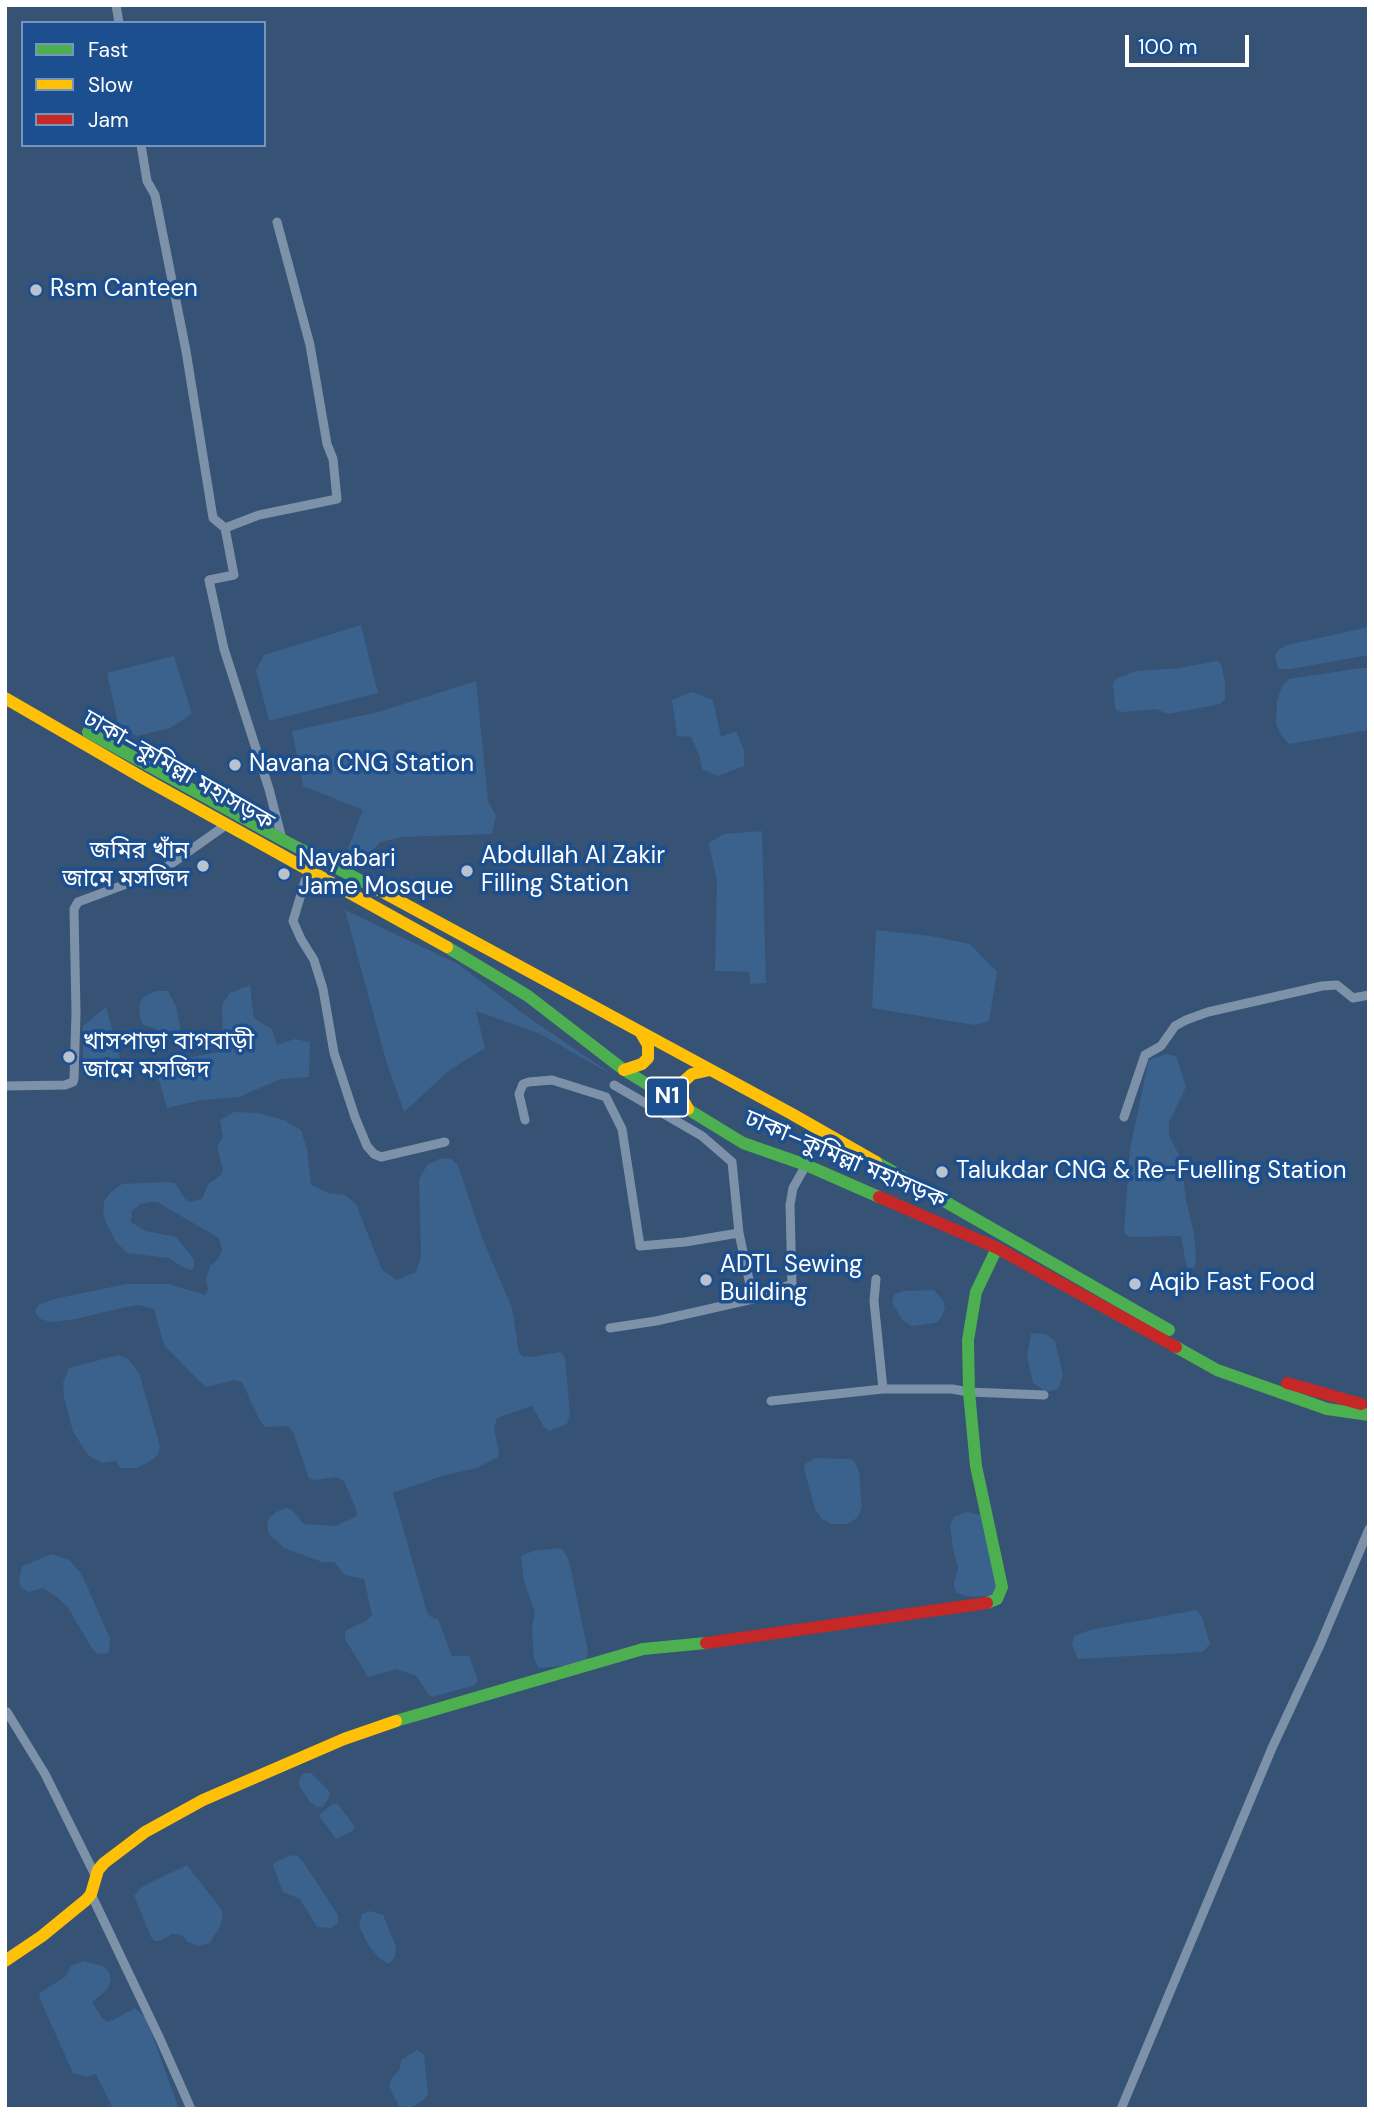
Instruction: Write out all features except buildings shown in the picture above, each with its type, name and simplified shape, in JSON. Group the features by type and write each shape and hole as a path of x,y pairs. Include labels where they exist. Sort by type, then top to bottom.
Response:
{"main road":[{"name":"ঢাকা–কুমিল্লা মহাসড়ক","path":"5,687 792,1114 1219,1359 1290,1384 1369,1405"},
{"name":"ঢাকা–কুমিল্লা মহাসড়ক","path":"5,698 143,778 417,929 528,996 624,1070 743,1143 806,1165 997,1248 1217,1370 1327,1409 1369,1415"},
{"path":"624,1070 642,1064 648,1058 648,1045 641,1033"},
{"path":"688,1109 683,1100 683,1082 692,1074 710,1070"},
{"path":"5,1961 64,1919 91,1894 98,1870 104,1863 145,1832 203,1800 344,1739 388,1723 643,1649 722,1641 987,1603 997,1599 1002,1587 976,1466 969,1392 968,1340 976,1292 997,1248"}],"street":[{"path":"141,147 148,181 155,195 183,338 213,518 225,528 234,575 209,580 225,649 283,840"},
{"path":"225,528 259,515 337,499 336,481 310,345 277,222"},
{"path":"5,1086 65,1085 73,1082 76,1013 74,909 78,902 161,871 227,824"},
{"path":"312,870 305,880 293,921 314,960 323,989 334,1053 367,1146 381,1157 444,1142"},
{"path":"1124,1117 1145,1055 1161,1046 1175,1026 1186,1020 1209,1012 1322,986 1337,985 1353,998 1369,995"},
{"path":"525,1120 519,1094 523,1084 529,1082 552,1080 606,1097 622,1129 640,1246 739,1233"},
{"path":"614,1084 702,1136 732,1162 739,1233 753,1299"},
{"path":"610,1328 656,1321 753,1299 792,1284 790,1205 793,1188 806,1165"},
{"path":"876,1279 874,1301 883,1389"},
{"path":"771,1401 883,1389 952,1389 1044,1395"},
{"path":"1121,2109 1272,1748 1320,1645 1369,1529"},
{"path":"7,1713 46,1774 96,1877"},
{"path":"91,1894 191,2109"}],"water":[{"path":"361,625 378,693 269,721 256,670 264,655"},
{"path":"1369,627 1369,655 1290,669 1279,669 1277,665 1275,656 1278,650 1287,645"},
{"path":"174,656 192,714 170,728 137,736 119,728 107,673"},
{"path":"1217,661 1221,664 1225,682 1225,700 1220,704 1168,714 1156,709 1123,712 1117,711 1115,707 1113,684 1120,677 1136,671 1179,668"},
{"path":"1369,668 1369,730 1289,744 1276,724 1277,701 1282,686 1289,679"},
{"path":"476,681 488,801 496,816 492,834 402,837 381,842 361,861 351,856 348,848 363,810 303,786 292,731 378,712"},
{"path":"692,692 713,700 721,737 736,731 744,750 744,766 718,776 702,769 691,737 677,736 672,700"},
{"path":"762,831 766,983 750,984 749,972 715,971 717,880 709,846 710,842 724,834"},
{"path":"345,910 458,964 525,1015 616,1077 540,1034 476,1011 485,1048 450,1070 404,1112 387,1064"},
{"path":"876,930 931,936 970,944 997,972 989,1021 974,1025 872,1008"},
{"path":"250,985 254,1018 272,1029 277,1045 294,1039 310,1042 309,1077 281,1079 239,1097 202,1100 167,1108 157,1073 170,1055 188,1058 223,1051 222,1005 230,993"},
{"path":"155,991 168,991 176,1006 181,1032 162,1036 155,1028 143,1025 139,1005 143,998"},
{"path":"106,1007 121,1062 117,1075 100,1078 85,1075 83,1026"},
{"path":"1166,1054 1176,1056 1186,1087 1169,1122 1169,1135 1181,1159 1186,1200 1194,1233 1194,1268 1188,1268 1186,1264 1181,1236 1131,1237 1124,1232 1130,1149 1148,1063 1149,1060"},
{"path":"234,1112 258,1113 284,1120 301,1130 307,1149 311,1185 328,1193 345,1195 356,1204 382,1270 397,1280 416,1272 421,1257 419,1179 427,1165 439,1159 450,1158 457,1164 483,1240 512,1308 519,1353 524,1357 531,1357 560,1352 565,1357 570,1414 567,1424 549,1431 532,1406 497,1418 494,1428 498,1457 477,1468 442,1476 393,1493 427,1612 438,1619 452,1656 469,1656 478,1680 475,1685 432,1697 416,1676 397,1669 368,1677 345,1639 346,1630 366,1621 372,1615 364,1579 345,1575 334,1562 322,1562 284,1548 269,1534 267,1525 269,1518 286,1508 292,1510 304,1524 336,1526 357,1516 356,1509 344,1481 336,1477 316,1480 309,1478 293,1432 288,1426 264,1426 242,1382 234,1380 207,1387 200,1382 164,1345 154,1309 139,1305 51,1322 40,1319 35,1312 38,1305 54,1299 126,1284 169,1284 205,1295 208,1290 206,1279 210,1266 218,1259 222,1250 219,1238 157,1202 151,1202 140,1204 132,1211 131,1222 146,1231 176,1237 194,1259 194,1267 191,1270 186,1269 168,1258 127,1253 116,1242 106,1223 104,1201 122,1184 166,1182 175,1183 190,1202 202,1199 208,1184 223,1171 217,1146 223,1137 220,1120"},
{"path":"934,1290 943,1300 945,1308 936,1323 912,1326 902,1320 892,1302 894,1295 903,1291"},
{"path":"1031,1333 1046,1334 1055,1341 1063,1375 1058,1389 1047,1392 1033,1383 1027,1356"},
{"path":"118,1355 128,1359 139,1373 160,1446 158,1454 151,1461 136,1468 120,1468 116,1461 102,1463 89,1456 73,1432 64,1397 63,1383 69,1368"},
{"path":"814,1458 851,1459 855,1462 859,1471 862,1508 857,1518 848,1524 832,1524 822,1519 815,1509 804,1469 805,1464"},
{"path":"967,1512 985,1516 997,1591 990,1596 971,1597 956,1593 954,1584 958,1567 950,1525 954,1517"},
{"path":"560,1548 569,1561 588,1651 586,1661 574,1665 539,1668 534,1659 532,1628 535,1612 524,1582 521,1556 533,1551"},
{"path":"52,1554 69,1560 81,1573 110,1638 109,1653 97,1654 67,1606 54,1595 43,1588 29,1592 21,1588 19,1581 22,1566"},
{"path":"1196,1610 1202,1617 1210,1644 1203,1652 1078,1659 1072,1645 1074,1636 1090,1630"},
{"path":"305,1773 311,1773 329,1791 330,1795 323,1807 317,1807 310,1802 298,1784"},
{"path":"333,1804 338,1804 355,1827 353,1831 336,1839 319,1816"},
{"path":"292,1855 298,1856 304,1863 338,1915 338,1923 331,1928 317,1927 300,1899 283,1892 273,1866 275,1862"},
{"path":"187,1865 221,1909 223,1917 220,1926 210,1943 199,1946 188,1942 182,1935 172,1934 155,1941 134,1896 141,1887"},
{"path":"370,1911 383,1915 396,1946 395,1957 389,1964 379,1958 369,1946 359,1926 362,1914"},
{"path":"83,1961 103,1966 109,1972 111,1980 107,1990 92,2002 103,2019 108,2022 135,2008 146,2018 179,2109 113,2109 96,2074 85,2077 73,2073 39,1997 40,1993 66,1976 71,1966"},
{"path":"417,2050 424,2055 428,2094 425,2099 410,2108 399,2106 389,2087 391,2079 400,2069 401,2060"}],"traffic: fast":[{"path":"88,732 379,890"},
{"path":"447,947 528,996 624,1070 743,1143 806,1165 879,1197"},
{"path":"876,1162 1169,1330"},
{"path":"987,1603 997,1599 1002,1587 976,1466 969,1392 968,1340 976,1292 997,1248"},
{"path":"1176,1347 1217,1370 1327,1409 1369,1415"},
{"path":"396,1721 643,1649 706,1643"}],"traffic: slow":[{"path":"5,698 447,947"},
{"path":"379,890 876,1162"},
{"path":"624,1070 642,1064 648,1058 648,1045 641,1033"},
{"path":"688,1109 683,1100 683,1082 692,1074 710,1070"},
{"path":"5,1961 42,1936 86,1900 91,1894 98,1870 104,1863 145,1832 203,1800 344,1739 396,1721"}],"traffic: jam":[{"path":"879,1197 997,1248 1176,1347"},
{"path":"1287,1383 1361,1404"},
{"path":"706,1643 987,1603"}],"place":[{"name":"Rsm Canteen","path":"36,290"},
{"name":"Navana CNG Station","path":"235,765"},
{"name":"জমির খাঁন জামে মসজিদ","path":"203,866"},
{"name":"Abdullah Al Zakir Filling Station","path":"467,871"},
{"name":"Nayabari Jame Mosque","path":"284,874"},
{"name":"খাসপাড়া বাগবাড়ী জামে মসজিদ","path":"69,1057"},
{"name":"Talukdar CNG & Re-Fuelling Station","path":"942,1172"},
{"name":"ADTL Sewing Building","path":"706,1280"},
{"name":"Aqib Fast Food","path":"1135,1284"}]}
